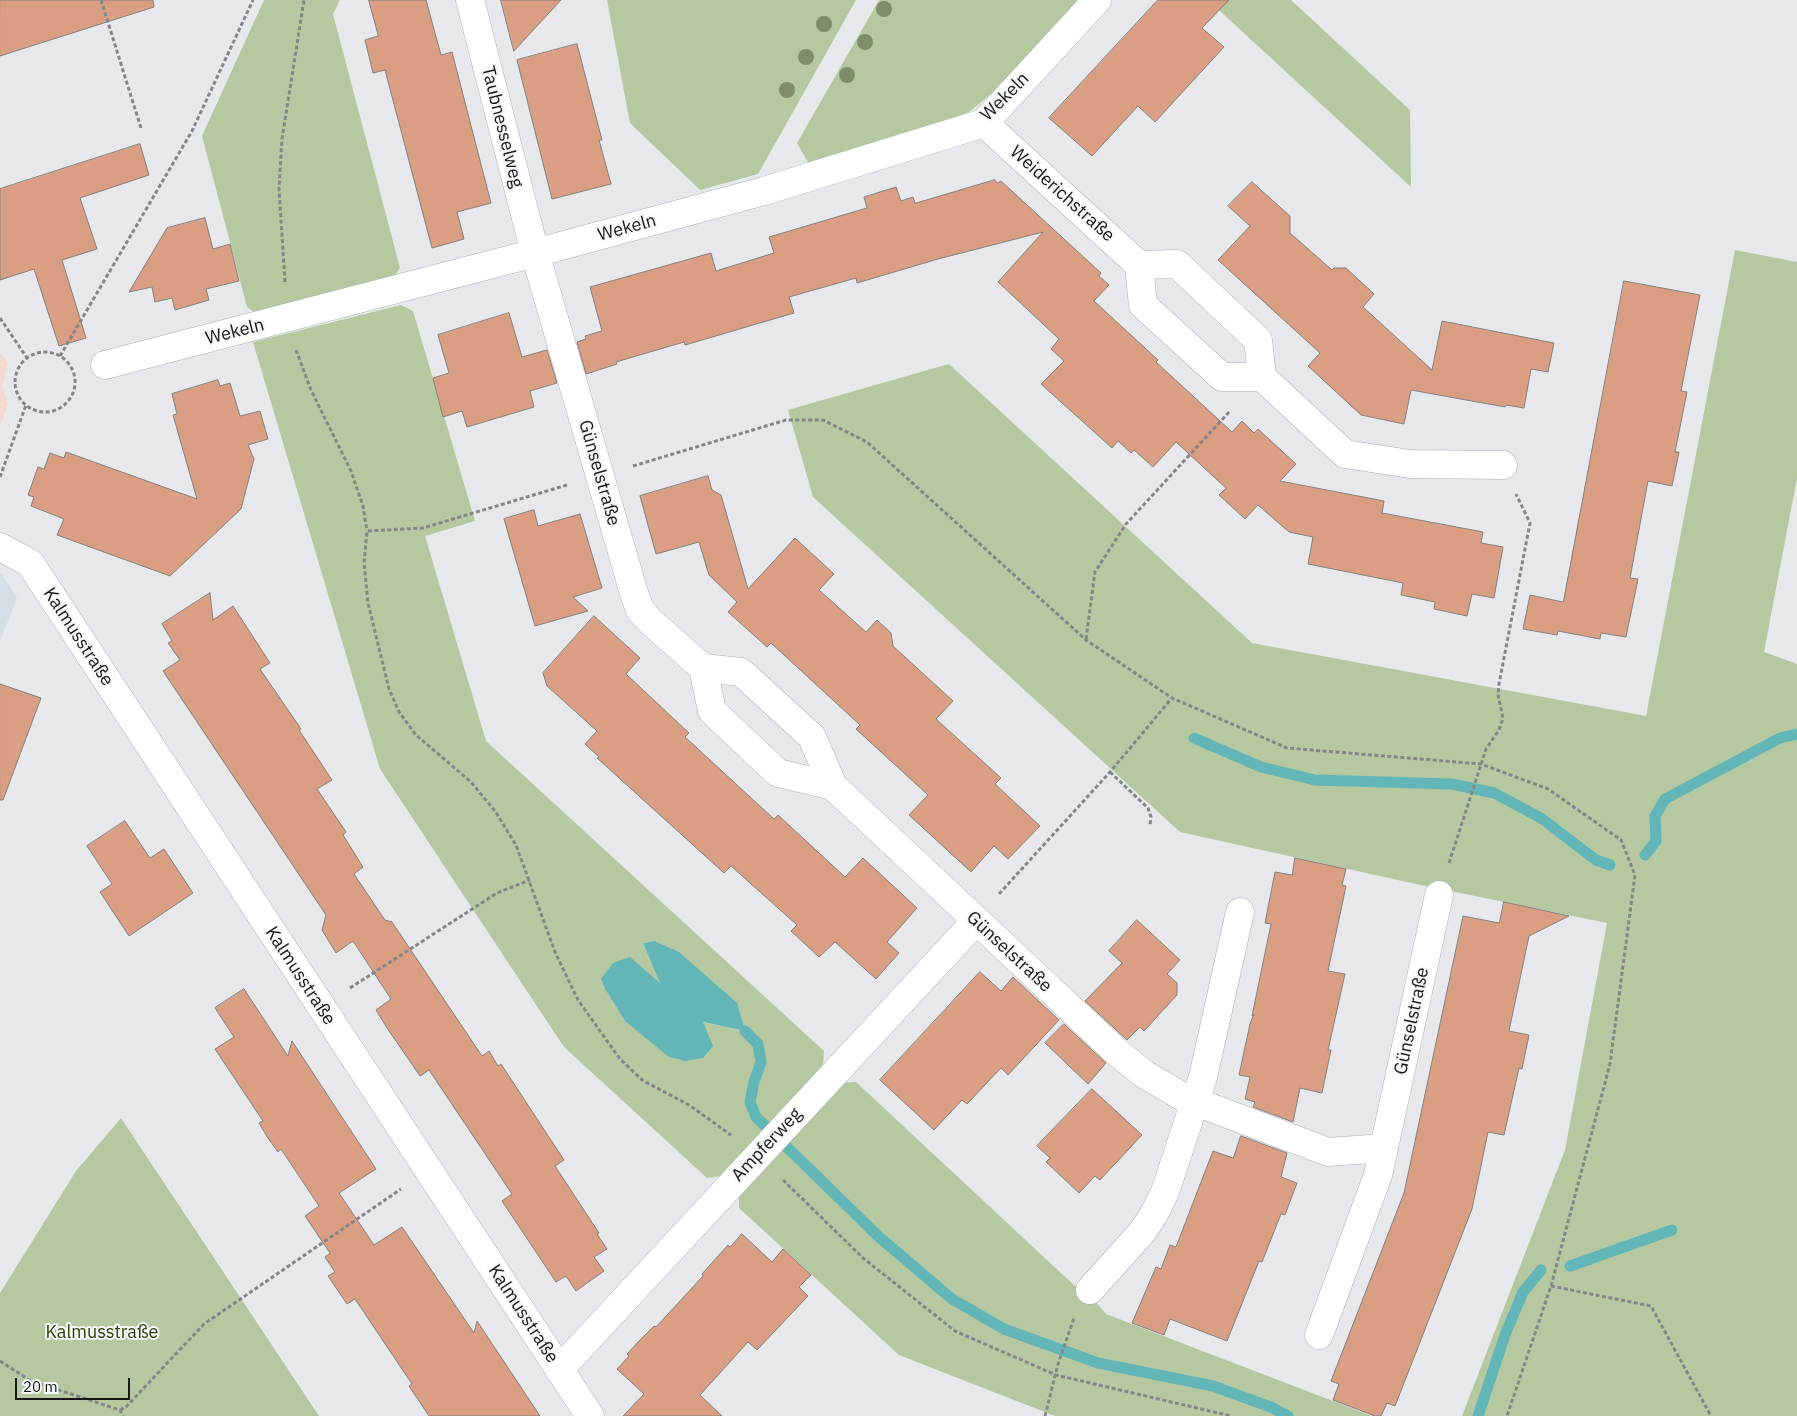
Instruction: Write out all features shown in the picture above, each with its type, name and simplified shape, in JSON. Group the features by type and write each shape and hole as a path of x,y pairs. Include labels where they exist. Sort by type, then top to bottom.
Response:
{"street":[{"name":"Taubnesselweg","path":"470,0 535,253"},
{"name":"Wekeln","path":"105,364 289,318 764,191 984,123 1097,0"},
{"name":"Weiderichstraße","path":"984,123 1139,265"},
{"name":"Günselstraße","path":"535,253 634,593 640,610 650,621 703,668 741,672 812,737 833,786 1126,1060 1164,1087 1196,1102 1328,1152 1384,1148"},
{"path":"1262,377 1222,377 1142,305 1139,265 1177,264 1258,340 1262,377 1345,454 1410,464 1503,465"},
{"name":"Kalmusstraße","path":"0,547 30,564 590,1416"},
{"path":"703,668 712,712 778,773 833,786"},
{"name":"Günselstraße","path":"1319,1335 1373,1190 1384,1148 1439,895"},
{"path":"1090,1290 1130,1247 1154,1214 1173,1170 1211,1050 1240,912"},
{"name":"Ampferweg","path":"559,1370 976,921"}],"path":[{"path":"101,0 141,128"},
{"path":"60,356 192,132 253,0"},
{"path":"304,0 282,139 279,189 286,295 293,340 311,390 351,471 363,506 366,531 364,563 368,603 389,689 399,712 416,735 471,782 495,811 516,845 554,952 578,1000 620,1059 642,1080 689,1105 745,1145 769,1143 863,1258 955,1331 1056,1375 1231,1416"},
{"path":"0,318 27,358"},
{"path":"43,352 51,352 60,356 71,367 75,378 73,394 68,402 52,411 34,410 26,405 16,390 17,371 21,363 27,358 43,352"},
{"path":"1086,640 1095,572 1126,524 1262,377"},
{"path":"0,477 26,405"},
{"path":"366,531 423,528 786,420 823,420 867,442 1086,640 1172,698 1287,748 1481,764 1548,789 1621,840 1635,875 1610,1064 1551,1286 1507,1416"},
{"path":"1439,895 1486,749 1499,730 1503,718 1498,695 1499,684 1530,523 1503,465"},
{"path":"976,921 1110,772 1172,698"},
{"path":"1110,772 1148,808 1152,817 1150,825"},
{"path":"320,1007 497,893 530,880"},
{"path":"0,1361 31,1381 120,1410 126,1407 204,1324 428,1170"},
{"path":"1551,1286 1651,1306 1711,1416"},
{"path":"1045,1416 1058,1364 1068,1334"},
{"path":"120,1410 123,1416"}],"shaded area":[{"path":"0,352 8,363 2,386 8,404 0,426"},
{"path":"0,572 17,597 0,642"}],"green space":[{"path":"264,0 340,0 333,14 400,268 393,278 257,314 247,307 202,136"},
{"path":"607,0 856,0 758,174 700,190 630,123"},
{"path":"879,0 1081,0 1006,82 969,112 922,132 809,164 797,143"},
{"path":"1208,0 1291,0 1410,110 1411,187"},
{"path":"1735,250 1797,262 1797,478 1764,652 1797,664 1797,1416 1462,1416 1565,1150 1607,923 1416,884 1180,832 813,497 788,410 949,364 1252,643 1646,716"},
{"path":"401,305 413,311 475,521 425,536 486,741 824,1051 823,1067 722,1176 707,1178 564,1047 380,769 253,342","holes":["654,941 745,1031 702,1022 625,1021 601,979 661,984 643,943"]},
{"path":"856,1082 1076,1287 1095,1301 1106,1314 1372,1416 1055,1416 899,1355 739,1208 739,1192 839,1083"},
{"path":"121,1118 319,1416 0,1416 0,1293 76,1171"}],"water":[{"path":"654,941 679,952 737,1003 745,1031 703,1022 713,1046 703,1058 685,1061 669,1057 625,1021 601,979 613,963 630,957 660,983 643,943"}],"building":[{"path":"0,0 153,0 154,7 0,56"},
{"path":"369,0 426,0 441,55 452,52 491,203 457,212 464,239 432,248 385,70 373,73 365,40 378,36"},
{"path":"501,0 561,0 514,51"},
{"path":"1158,0 1229,0 1202,28 1224,47 1155,122 1138,106 1092,156 1049,118"},
{"path":"577,44 602,140 599,140 611,184 552,199 517,60"},
{"path":"140,144 149,175 80,198 97,249 62,260 86,338 59,346 34,269 0,280 0,189"},
{"path":"995,180 997,183 1001,181 1101,273 1099,276 1109,285 1094,301 1158,360 1156,362 1232,432 1242,421 1254,433 1258,429 1296,464 1280,481 1384,501 1382,513 1483,532 1481,543 1503,547 1494,598 1472,594 1467,616 1434,609 1435,602 1401,595 1403,583 1308,564 1313,537 1289,532 1258,505 1245,519 1219,495 1226,488 1176,442 1153,467 1134,450 1131,453 1118,441 1112,448 1041,384 1064,361 1051,349 1059,339 998,282 1043,232 938,259 857,283 856,278 789,297 794,313 685,345 684,342 616,362 617,364 586,374 577,342 586,339 585,336 602,331 590,287 711,253 716,271 774,253 769,237 867,208 864,197 896,187 901,201 913,197 915,203"},
{"path":"1252,182 1290,216 1290,233 1332,270 1334,268 1346,268 1374,294 1363,307 1432,370 1442,321 1554,343 1548,372 1531,369 1524,408 1506,405 1505,407 1411,390 1404,424 1361,415 1308,366 1320,353 1218,260 1250,226 1228,206"},
{"path":"205,218 213,249 230,244 239,281 206,289 209,300 175,310 172,298 155,302 152,287 129,292 167,228"},
{"path":"1624,281 1700,295 1681,391 1687,392 1675,452 1679,452 1672,486 1648,481 1630,578 1638,579 1626,637 1601,633 1600,639 1558,631 1557,635 1523,629 1530,595 1563,602"},
{"path":"509,313 522,357 547,350 557,383 530,391 534,407 467,427 462,411 443,417 433,378 449,373 438,335"},
{"path":"218,380 220,386 230,383 240,416 260,411 268,439 248,445 254,459 241,509 170,576 57,535 64,519 31,506 34,497 28,495 38,467 44,469 50,453 64,458 66,452 197,499 173,415 177,414 172,394"},
{"path":"708,476 712,490 721,495 748,589 795,538 834,574 819,590 866,632 877,620 891,633 893,646 953,701 936,719 1001,778 995,784 1040,826 1008,859 994,846 971,872 909,815 928,795 856,729 860,725 771,643 767,647 728,612 737,602 709,575 699,542 656,554 640,496"},
{"path":"534,510 538,526 580,514 602,588 573,597 588,611 535,626 504,519"},
{"path":"210,593 213,620 233,606 270,663 260,669 301,729 299,730 332,780 317,789 346,832 343,835 363,867 354,874 385,920 392,922 482,1056 489,1051 498,1066 501,1064 564,1160 555,1166 599,1233 597,1234 607,1249 594,1257 604,1271 576,1291 566,1276 556,1282 502,1201 512,1194 429,1070 420,1076 387,1028 376,1010 391,999 353,941 336,953 322,930 326,915 163,671 180,660 168,643 172,641 162,624"},
{"path":"594,616 640,658 626,674 689,733 685,737 774,819 778,815 845,877 863,858 917,908 887,942 899,953 876,979 835,942 819,957 791,931 797,925 731,866 724,873 597,758 599,757 585,744 597,731 547,686 543,673"},
{"path":"0,684 41,698 3,800 0,800"},
{"path":"125,821 150,858 164,849 193,893 129,936 100,892 112,884 87,846"},
{"path":"1295,858 1346,869 1342,885 1346,886 1328,971 1345,974 1328,1050 1331,1050 1322,1093 1300,1088 1293,1122 1253,1107 1255,1102 1245,1099 1250,1077 1239,1075 1254,1014 1252,1016 1271,924 1265,923 1275,872 1292,875"},
{"path":"1504,902 1569,916 1529,936 1509,1031 1529,1035 1522,1069 1519,1068 1504,1135 1488,1132 1472,1209 1395,1406 1387,1403 1381,1416 1375,1416 1333,1400 1339,1384 1331,1381 1404,1193 1463,916 1499,923"},
{"path":"1137,920 1180,960 1167,974 1177,983 1177,995 1144,1031 1140,1027 1127,1040 1085,1001 1122,963 1109,951"},
{"path":"980,972 1001,991 1013,977 1059,1020 1008,1075 1001,1068 967,1104 962,1100 934,1130 880,1080"},
{"path":"244,989 288,1056 292,1041 376,1169 339,1193 374,1245 402,1227 474,1333 477,1321 540,1416 429,1416 409,1386 412,1384 355,1299 347,1304 328,1276 335,1272 325,1257 330,1253 305,1216 319,1206 281,1149 278,1152 268,1138 259,1123 263,1121 215,1049 234,1037 215,1008"},
{"path":"1064,1024 1106,1063 1088,1084 1045,1043"},
{"path":"1092,1089 1142,1135 1100,1180 1095,1176 1079,1193 1046,1162 1050,1158 1037,1146"},
{"path":"1241,1136 1287,1153 1281,1177 1297,1183 1285,1215 1281,1214 1262,1262 1259,1261 1227,1341 1170,1319 1164,1335 1132,1323 1156,1267 1161,1269 1170,1245 1176,1247 1213,1151 1233,1158"},
{"path":"742,1234 772,1262 783,1249 811,1275 799,1287 808,1296 757,1350 748,1342 700,1395 722,1416 623,1416 644,1394 617,1369 629,1356 627,1354 654,1326 656,1327 703,1276 702,1274 728,1245 730,1247"}],"waterway":[{"path":"1645,855 1656,841 1655,816 1665,799 1780,738 1797,734"},
{"path":"1194,738 1261,767 1315,780 1452,784 1494,793 1541,818 1596,860 1610,865"},
{"path":"745,1031 758,1044 761,1062 750,1102 756,1117 878,1236 952,1299 1004,1329 1098,1363 1213,1386 1273,1408 1288,1416"},
{"path":"1570,1266 1672,1230"},
{"path":"1478,1416 1505,1335 1523,1292 1541,1270"}]}
